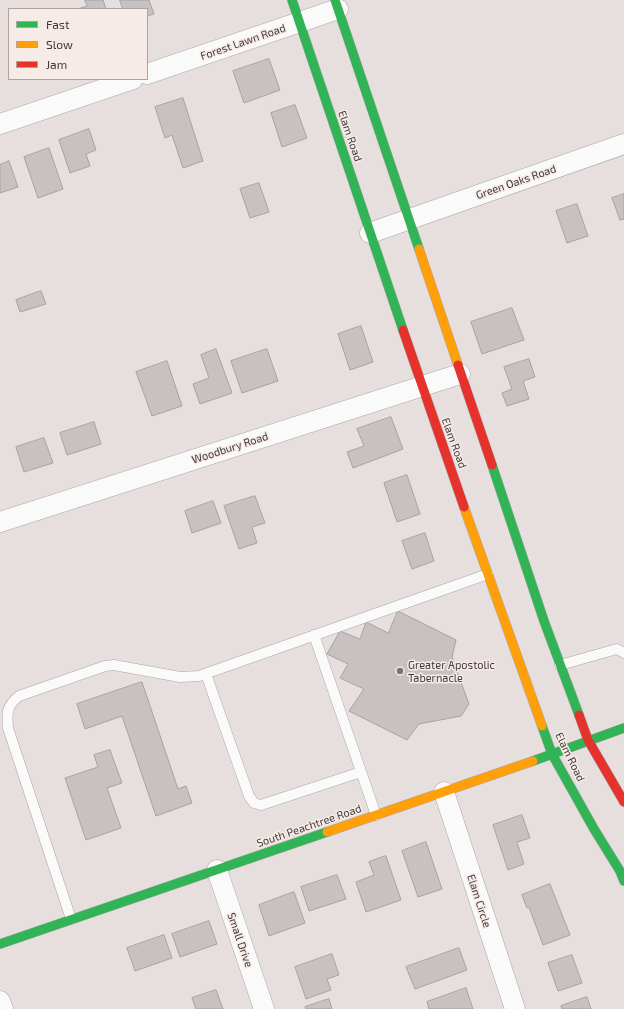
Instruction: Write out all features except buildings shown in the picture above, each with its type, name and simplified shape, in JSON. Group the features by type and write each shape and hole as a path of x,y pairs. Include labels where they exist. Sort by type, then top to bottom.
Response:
{"main road":[{"name":"Elam Road","path":"292,0 422,388 552,754 594,829 620,871 624,881"},
{"path":"337,5 544,621 588,740 624,802"},
{"name":"South Peachtree Road","path":"0,944 444,792 624,728"}],"street":[{"name":"Forest Lawn Road","path":"148,74 299,22 337,5"},
{"path":"0,124 130,80"},
{"name":"Green Oaks Road","path":"370,233 624,144"},
{"name":"Woodbury Road","path":"0,522 422,388 460,374"},
{"name":"Elam Circle","path":"444,792 515,1009"},
{"name":"Small Drive","path":"217,870 264,1009"},
{"path":"0,1001 3,1009"}],"lane":[{"path":"71,919 8,728 7,714 11,703 19,696 106,666 180,677 199,676 488,574"},
{"path":"314,635 376,815"},
{"path":"560,665 617,649 624,653"},
{"path":"206,674 249,796 254,803 261,805 361,772"}],"traffic: fast":[{"path":"292,0 403,330"},
{"path":"335,0 419,249"},
{"path":"492,465 544,621 579,715"},
{"path":"542,726 552,754 594,829 620,871 624,881"},
{"path":"533,761 624,728"},
{"path":"0,944 327,832"}],"traffic: slow":[{"path":"419,249 458,365"},
{"path":"464,507 542,726"},
{"path":"327,832 533,761"}],"traffic: jam":[{"path":"403,330 464,507"},
{"path":"458,365 492,465"},
{"path":"579,715 588,740 624,802"}],"place":[{"name":"Greater Apostolic Tabernacle","path":"400,671"}]}
